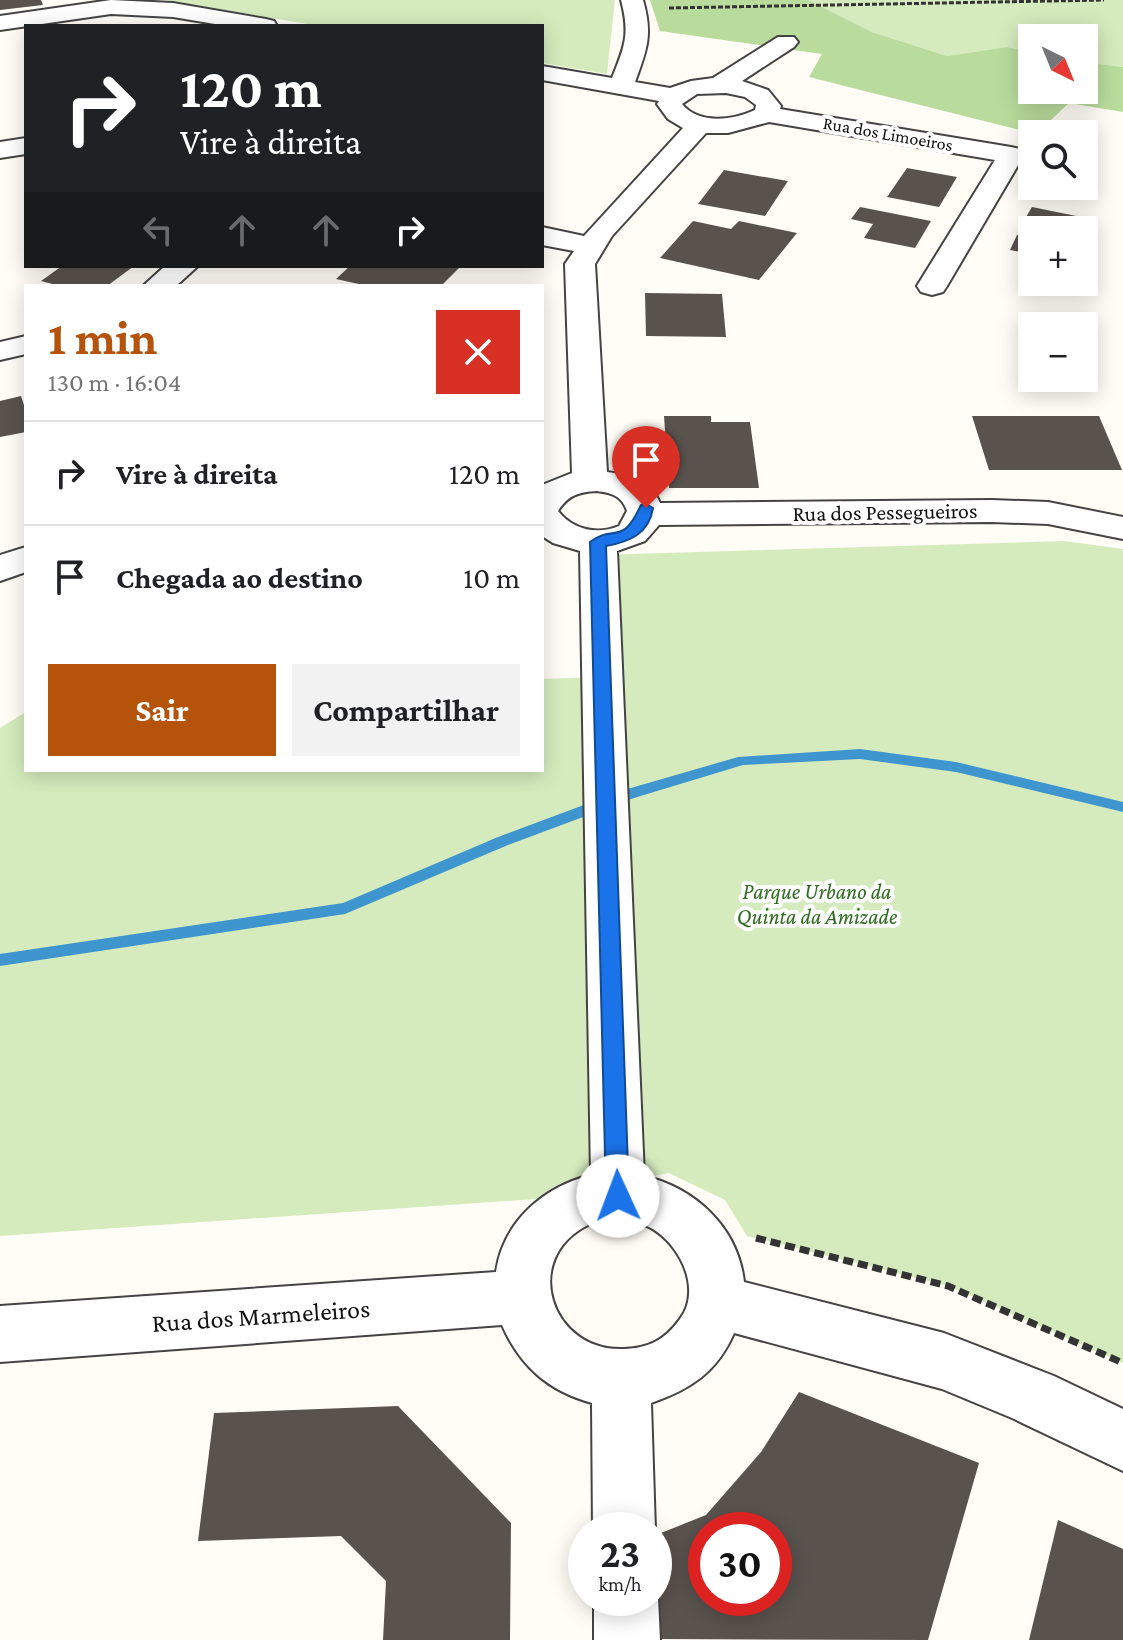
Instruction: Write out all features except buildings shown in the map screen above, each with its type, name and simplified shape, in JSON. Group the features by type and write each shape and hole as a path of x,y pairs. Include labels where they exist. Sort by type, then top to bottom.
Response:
{"street":[{"path":"621,87 638,42 638,22 633,4"},
{"path":"0,23 111,7 173,10 254,24"},
{"path":"719,85 786,42"},
{"path":"544,73 674,96 692,88 737,87 765,98 769,106 766,114 739,125 700,124 673,112 669,104 674,96"},
{"name":"Rua dos Limoeiros","path":"766,114 1011,155 932,286"},
{"path":"590,480 580,264 601,231 700,124"},
{"path":"0,150 24,146"},
{"path":"544,236 591,246"},
{"path":"160,284 180,268"},
{"path":"0,351 24,345"},
{"path":"544,500 554,490 570,483 609,481 627,487 640,497 646,508 634,531 618,539 598,542 576,541 559,535 544,517"},
{"name":"Rua dos Pessegueiros","path":"645,514 992,511 1048,513 1123,528"},
{"path":"598,542 618,1196"},
{"path":"0,569 24,559"},
{"path":"618,1196 654,1203 685,1221 708,1250 718,1285 713,1320 693,1352 660,1373 621,1381 582,1373 549,1352 528,1320 521,1284 529,1250 550,1221 581,1202 618,1196"},
{"name":"Rua dos Marmeleiros","path":"0,1334 522,1297"},
{"path":"715,1301 944,1361 1033,1397 1123,1441"},
{"path":"621,1381 624,1512"},
{"path":"626,1616 627,1640"}],"path":[{"path":"633,4 1104,0"},
{"path":"685,1221 948,1286 1123,1363"}],"green space":[{"path":"166,0 615,0 607,74 544,63 544,24 307,24"},
{"path":"650,0 808,0 872,32 947,56 1007,47 1018,49 1018,104 1068,104 1051,120 1018,120 1018,129 809,77 822,54 660,31"},
{"path":"808,0 1123,0 1123,67 1098,64 1098,24 1018,24 1018,49 1007,47 947,56 872,32"},
{"path":"1098,64 1123,67 1123,112 1075,104 1098,104"},
{"name":"Parque Urbano da Quinta da Amizade","path":"1064,541 1123,549 1123,1363 948,1286 747,1236 725,1200 669,1173 537,1199 0,1236 0,728 24,713 24,772 544,772 544,679 601,677 598,555"}],"waterway":[{"path":"0,960 345,908 503,841 629,794 743,760 860,754 956,767 1123,807"}],"route":[{"path":"618,1196 598,542 618,539 634,531 644,520 646,508"}]}
